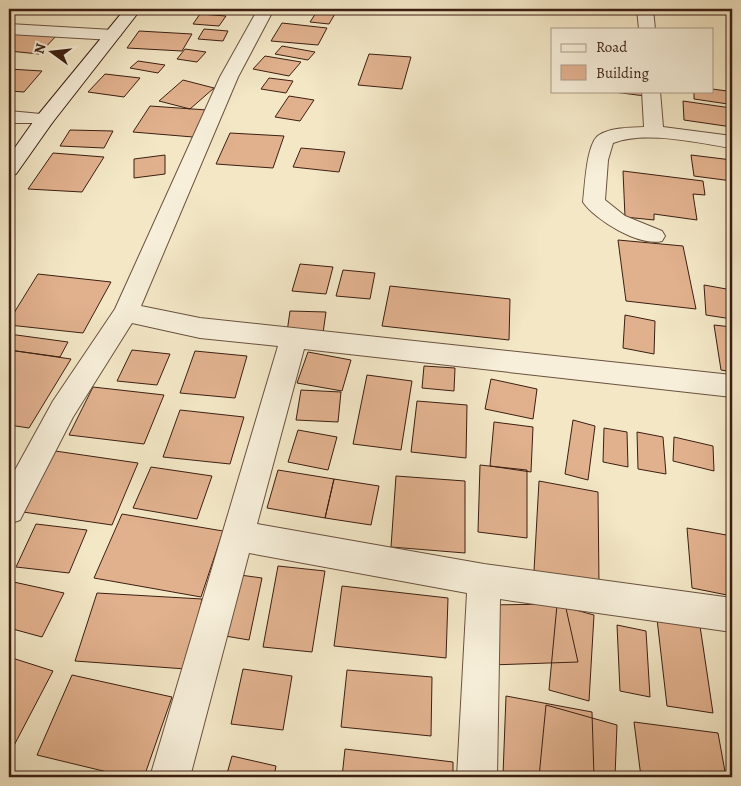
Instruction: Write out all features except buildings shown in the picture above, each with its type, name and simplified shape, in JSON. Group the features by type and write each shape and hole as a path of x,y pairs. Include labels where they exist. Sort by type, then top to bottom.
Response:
{"street":[{"path":"9,170 45,119 133,9"},
{"path":"9,510 64,408 126,312 229,77 266,9"},
{"path":"646,9 647,28"},
{"path":"9,29 113,35"},
{"path":"652,92 654,132"},
{"path":"9,117 45,119"},
{"path":"654,236 617,221 594,202 598,160 604,140 616,135 654,132 732,142"},
{"path":"126,312 200,328 732,386"},
{"path":"170,777 294,337"},
{"path":"239,536 484,580 732,615"},
{"path":"477,777 484,580"}]}
